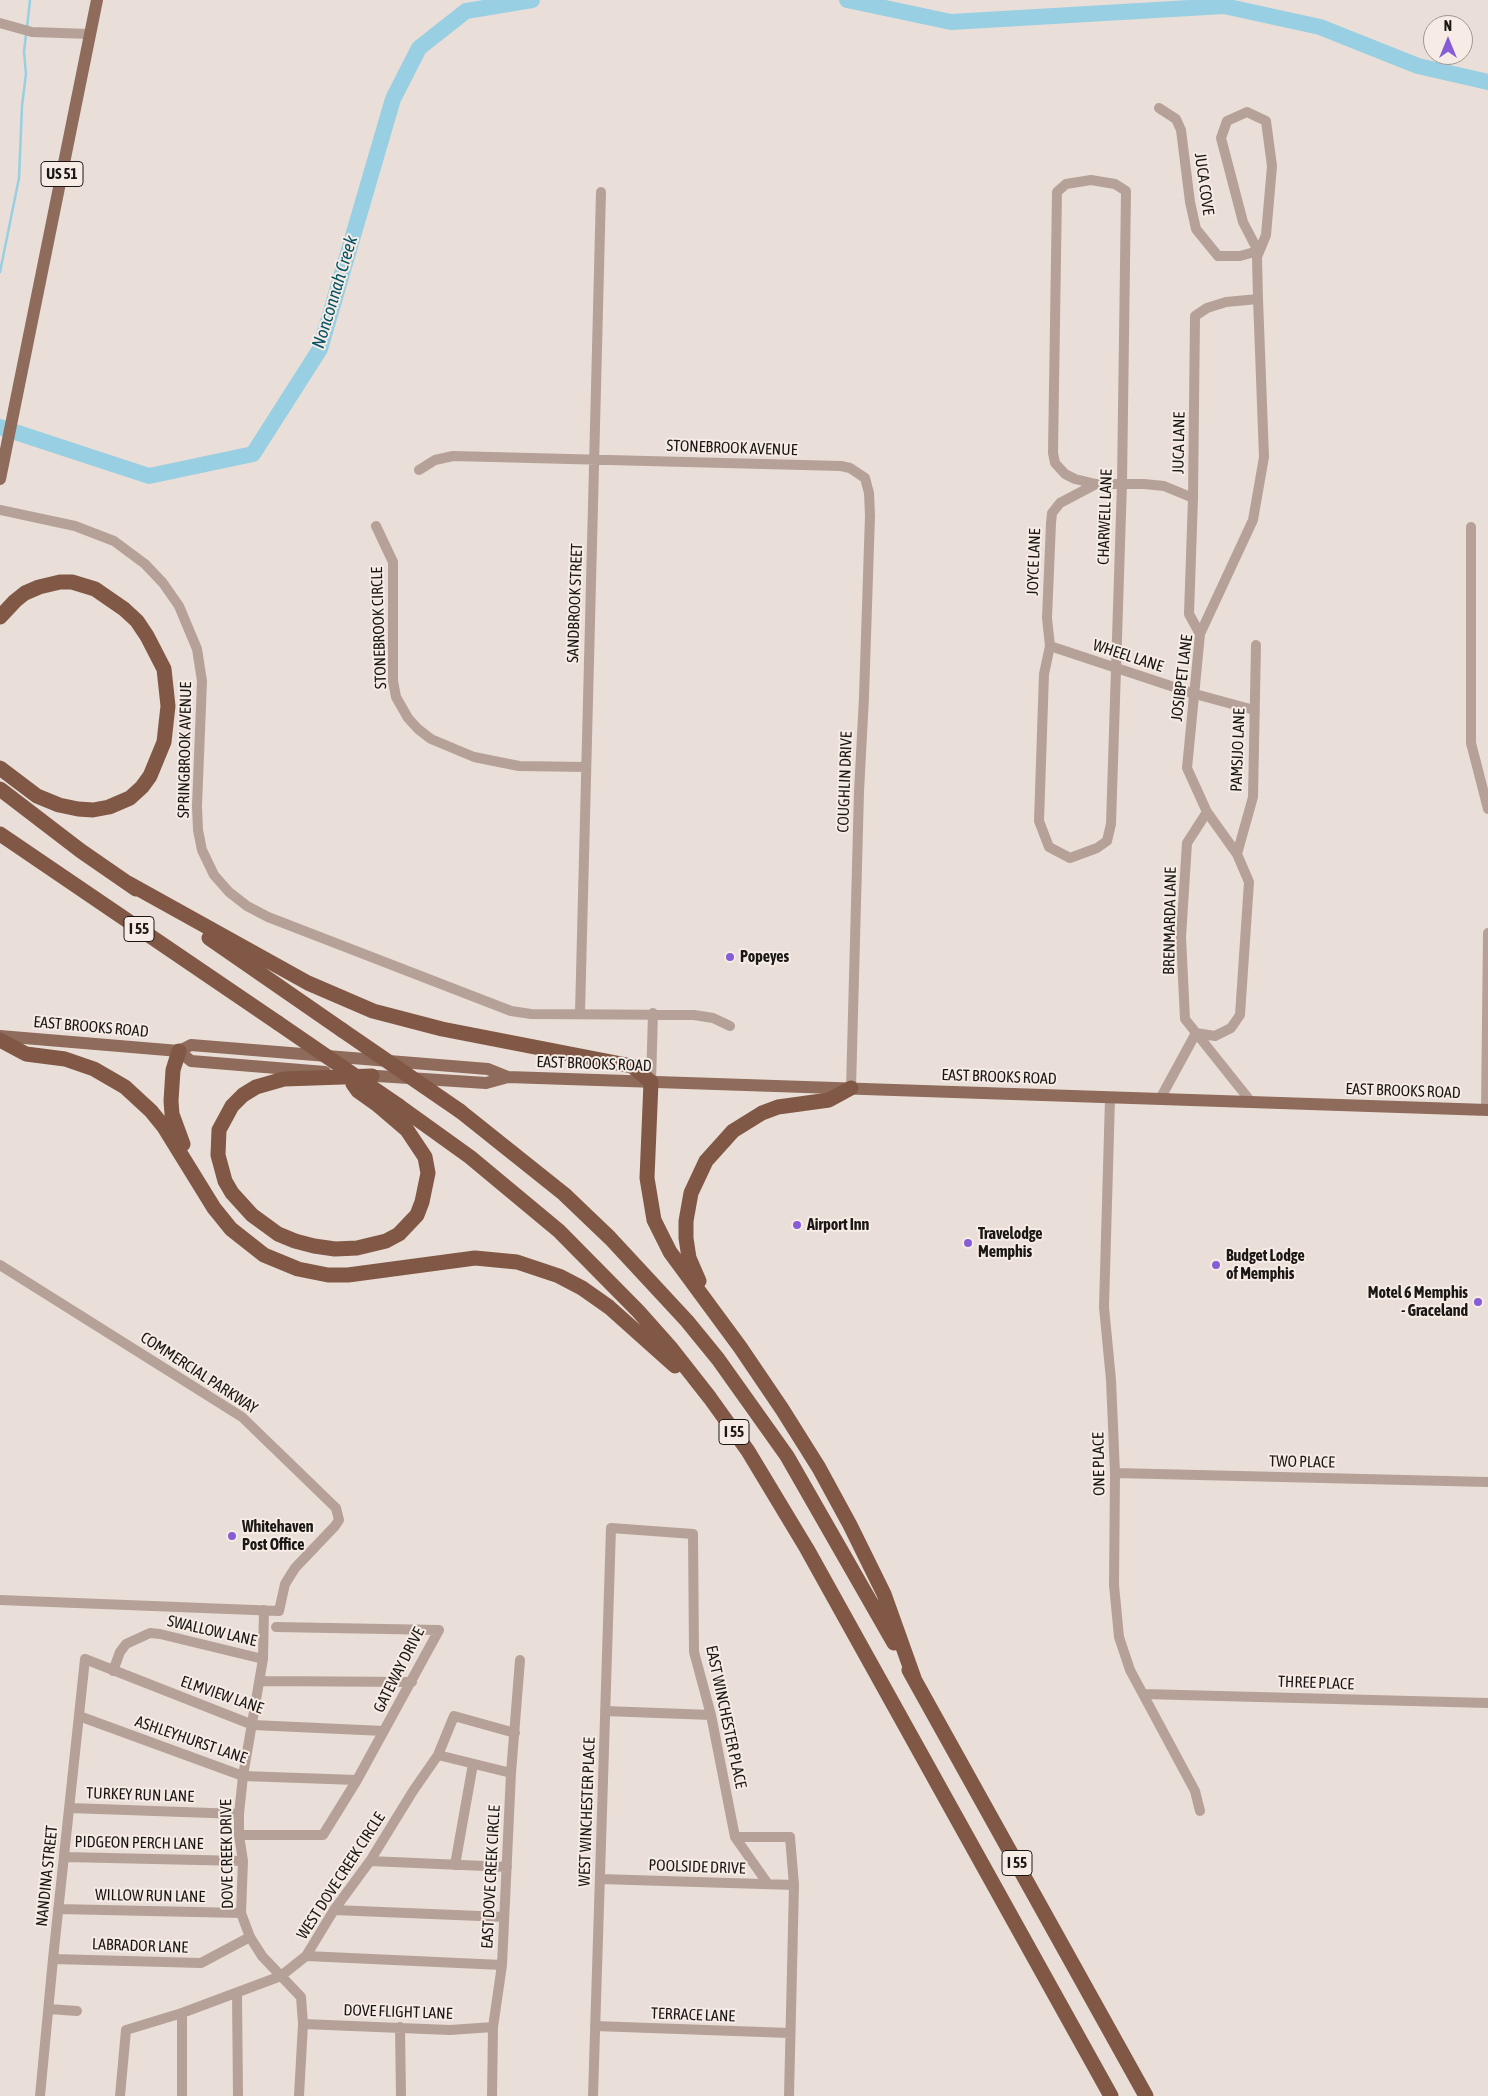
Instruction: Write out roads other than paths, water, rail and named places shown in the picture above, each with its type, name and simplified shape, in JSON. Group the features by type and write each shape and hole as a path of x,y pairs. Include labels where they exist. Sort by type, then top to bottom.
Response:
{"highway":[{"path":"0,617 25,593 39,587 72,582 95,589 124,609 148,636 164,669 168,706 164,742 150,776 130,798 109,807 93,810 59,805 37,796 0,768"},
{"name":"I 55","path":"0,789 81,851 460,1111 530,1165 610,1238 688,1320 718,1358 787,1456 914,1678 1146,2096"},
{"name":"I 55","path":"0,834 399,1106 470,1157 559,1231 638,1311 710,1398 748,1451 807,1549 1111,2096"},
{"path":"128,884 308,983 373,1011 442,1029 632,1066 651,1082 647,1178 654,1220 670,1252 714,1309 782,1409 819,1468 884,1594 914,1678"},
{"path":"0,1038 26,1054 65,1059 94,1069 125,1086 164,1126 214,1208 230,1229 264,1256 298,1269 328,1275 348,1275 475,1258 516,1262 559,1276 582,1288 609,1307 710,1398"},
{"path":"179,1051 172,1081 172,1114 198,1179"},
{"path":"341,1067 358,1091 407,1130 425,1157 428,1173 422,1202 417,1215 399,1234 386,1241 357,1248 335,1249 295,1241 278,1234 252,1215 225,1181 218,1155 219,1130 232,1106 243,1095 256,1087 284,1079 372,1076"},
{"path":"714,1309 695,1274 689,1258 686,1238 687,1208 690,1193 706,1161 732,1131 762,1113 778,1107 829,1100 851,1088"}],"main road":[{"name":"US 51","path":"0,479 97,0"},
{"name":"EAST BROOKS ROAD","path":"0,1038 179,1051 191,1045 488,1069 508,1077"},
{"name":"EAST BROOKS ROAD","path":"179,1051 191,1061 486,1083 508,1077 1487,1110"}],"street":[{"path":"0,23 32,32 90,34"},
{"name":"JUCA COVE","path":"1159,108 1176,120 1181,130 1190,202 1196,229 1218,256 1258,254"},
{"path":"1247,112 1266,121 1272,166 1266,235 1258,254 1243,222 1221,138 1227,121 1247,112"},
{"name":"CHARWELL LANE","path":"1070,858 1097,848 1107,841 1111,824 1122,483 1126,191 1115,184 1091,180 1066,184 1057,192 1052,448 1055,463 1061,471 1075,479 1096,484"},
{"name":"SANDBROOK STREET","path":"580,1014 601,192"},
{"name":"JOSIBPET LANE","path":"1196,1033 1215,1036 1231,1028 1240,1015 1249,882 1237,854 1207,812 1187,768 1200,634 1252,520 1264,457 1258,254"},
{"name":"JUCA LANE","path":"1200,634 1189,614 1193,498 1195,316 1207,308 1226,302 1258,299"},
{"path":"419,470 435,460 453,456 594,458"},
{"name":"STONEBROOK AVENUE","path":"594,458 841,466 857,471 865,478"},
{"name":"COUGHLIN DRIVE","path":"851,1088 859,792 870,515 869,492 865,478"},
{"path":"1096,484 1122,483 1164,486 1193,498"},
{"name":"JOYCE LANE","path":"1070,858 1050,847 1040,821 1044,674 1050,646 1047,618 1052,513 1064,500 1096,484"},
{"name":"SPRINGBROOK AVENUE","path":"0,510 75,526 114,541 150,569 163,583 179,606 197,650 202,681 197,806 200,840 205,859 214,875 237,900 268,917 497,1007 521,1013 653,1013 704,1016 730,1026"},
{"name":"STONEBROOK CIRCLE","path":"376,526 393,562 393,681 396,697 408,718 431,739 474,757 519,766 586,767"},
{"path":"1470,527 1470,743 1488,809"},
{"name":"PAMSIJO LANE","path":"1237,854 1253,797 1256,645"},
{"name":"WHEEL LANE","path":"1050,646 1195,694 1254,710"},
{"name":"BRENMARDA LANE","path":"1196,1033 1185,1019 1181,937 1187,844 1207,812"},
{"path":"1487,1110 1488,933"},
{"path":"651,1082 653,1013"},
{"path":"1160,1099 1196,1033 1252,1102"},
{"name":"ONE PLACE","path":"1110,1098 1104,1307 1112,1380 1115,1473 1114,1585 1119,1637 1130,1670 1195,1791 1200,1810"},
{"name":"COMMERCIAL PARKWAY","path":"0,1265 233,1410 258,1431 336,1508 337,1524 295,1568 285,1584 279,1611 264,1610"},
{"name":"TWO PLACE","path":"1115,1473 1488,1482"},
{"name":"WEST WINCHESTER PLACE","path":"594,2096 611,1528"},
{"name":"EAST WINCHESTER PLACE","path":"611,1528 693,1534 694,1652 711,1715 735,1836 768,1884"},
{"path":"0,1600 264,1610"},
{"name":"DOVE CREEK DRIVE","path":"264,1610 263,1659 243,1776 240,1814 239,1834 243,1860 241,1913 250,1937 262,1956 281,1976"},
{"name":"GATEWAY DRIVE","path":"239,1834 323,1835 357,1780 439,1630 276,1627"},
{"name":"SWALLOW LANE","path":"113,1670 120,1652 126,1644 150,1634 160,1634 263,1659"},
{"name":"ELMVIEW LANE","path":"85,1659 253,1725 384,1731"},
{"name":"NANDINA STREET","path":"40,2096 85,1659"},
{"name":"EAST DOVE CREEK CIRCLE","path":"492,2096 493,2027 502,1966 511,1773 520,1660"},
{"path":"260,1681 412,1682"},
{"name":"THREE PLACE","path":"1143,1694 1488,1703"},
{"path":"605,1711 711,1715"},
{"name":"ASHLEYHURST LANE","path":"79,1716 243,1776 357,1780"},
{"name":"WEST DOVE CREEK CIRCLE","path":"281,1976 306,1956 334,1910 370,1861 413,1791 438,1755 454,1716 515,1733"},
{"path":"438,1755 511,1773"},
{"path":"456,1864 473,1764"},
{"name":"TURKEY RUN LANE","path":"70,1808 240,1814"},
{"path":"735,1836 790,1837 794,1885 789,2096"},
{"name":"PIDGEON PERCH LANE","path":"64,1857 243,1860"},
{"path":"370,1861 507,1867"},
{"name":"POOLSIDE DRIVE","path":"600,1879 794,1885"},
{"name":"WILLOW RUN LANE","path":"58,1909 241,1913"},
{"path":"334,1910 504,1917"},
{"name":"LABRADOR LANE","path":"53,1959 201,1963 250,1937"},
{"path":"306,1956 502,1966"},
{"path":"120,2096 126,2030 237,1994 281,1976 301,1997 303,2024 299,2096"},
{"path":"237,1994 238,2096"},
{"path":"49,2009 77,2011"},
{"path":"182,2013 182,2096"},
{"name":"DOVE FLIGHT LANE","path":"303,2024 450,2030 493,2027"},
{"name":"TERRACE LANE","path":"595,2026 790,2034"},
{"path":"400,2027 401,2096"}],"waterway":[{"path":"27,28 30,0"},
{"name":"Nonconnah Creek","path":"0,427 149,476 253,454 320,349 393,99 419,48 466,11 532,0"},
{"name":"Nonconnah Creek","path":"847,0 951,22 1224,6 1320,27 1418,66 1488,82"},
{"path":"0,272 19,178 22,106 26,74 24,52 26,34"}],"place":[{"name":"Popeyes","path":"730,957"},
{"name":"Airport Inn","path":"797,1225"},
{"name":"Travelodge Memphis","path":"968,1243"},
{"name":"Budget Lodge of Memphis","path":"1216,1265"},
{"name":"Motel 6 Memphis - Graceland","path":"1478,1302"},
{"name":"Whitehaven Post Office","path":"232,1536"}]}
